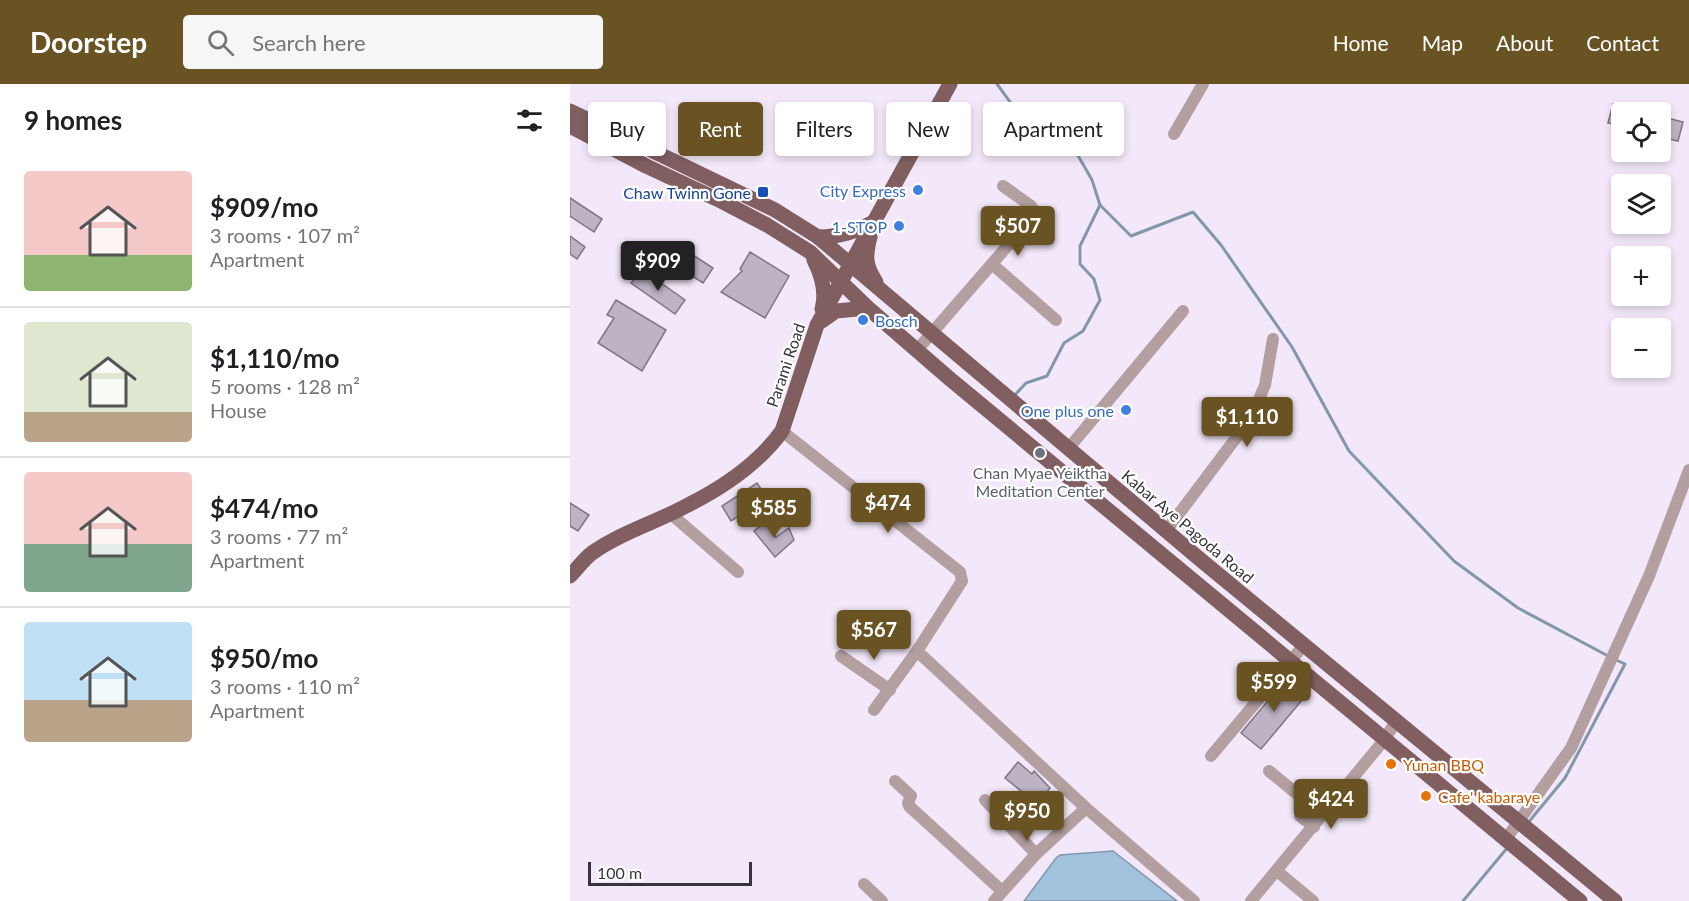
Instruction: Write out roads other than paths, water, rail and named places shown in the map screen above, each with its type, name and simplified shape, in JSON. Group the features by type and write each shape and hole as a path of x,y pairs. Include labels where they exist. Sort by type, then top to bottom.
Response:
{"main road":[{"name":"Parami Road","path":"570,576 591,554 625,534 688,505 735,477 761,456 782,431 817,325 950,84"},
{"name":"Kabar Aye Pagoda Road","path":"570,111 588,120"},
{"path":"570,126 767,225 810,252 868,308 950,379 1580,901"},
{"path":"646,166 651,156"},
{"name":"Kabar Aye Pagoda Road","path":"661,156 775,210 818,237 1166,531 1614,901"},
{"path":"818,237 845,235 874,222"},
{"path":"874,222 867,249 867,267 884,293"},
{"path":"810,252 824,285 825,300 817,325"},
{"path":"817,325 836,311 868,308"},
{"path":"950,379 965,362"},
{"path":"1550,875 1564,858"}],"street":[{"path":"1174,134 1203,84"},
{"path":"916,350 1036,213 1031,206 1002,186"},
{"path":"992,264 1056,320"},
{"path":"1068,449 1183,311"},
{"path":"1166,531 1251,418 1265,386 1273,339"},
{"path":"782,431 960,572 962,581 917,651 874,710"},
{"path":"1510,842 1520,822 1571,748 1649,576 1689,470"},
{"path":"670,513 738,572"},
{"path":"1211,756 1304,645"},
{"path":"917,651 1086,807 1194,901"},
{"path":"842,656 890,690"},
{"path":"1251,901 1385,739 1396,721"},
{"path":"1269,771 1308,803 1300,816 1314,827"},
{"path":"895,781 911,796 909,806 998,896 1036,854 1086,807"},
{"path":"985,800 1036,854"},
{"path":"1277,871 1313,901"},
{"path":"864,884 882,901"}],"water":[{"path":"1113,851 1177,901 1024,901 1060,855"}],"waterway":[{"path":"997,84 1032,132 1076,152 1092,180 1100,205 1080,246 1080,264 1094,279 1100,300 1083,331 1064,343 1047,376 1026,383 1014,396"},
{"path":"1100,205 1131,236 1193,212 1221,245 1292,347 1349,451 1454,561 1518,608 1610,657"},
{"path":"1527,824 1565,778 1625,664 1616,660"},
{"path":"1463,901 1508,847"}],"place":[{"name":"City Express","path":"918,190"},
{"name":"Chaw Twinn Gone","path":"763,192"},
{"name":"1-STOP","path":"899,226"},
{"name":"Bosch","path":"863,320"},
{"name":"One plus one","path":"1126,410"},
{"name":"Chan Myae Yeiktha Meditation Center","path":"1040,453"},
{"name":"Yunan BBQ","path":"1391,764"},
{"name":"Cafe' kabaraye","path":"1426,796"}]}
